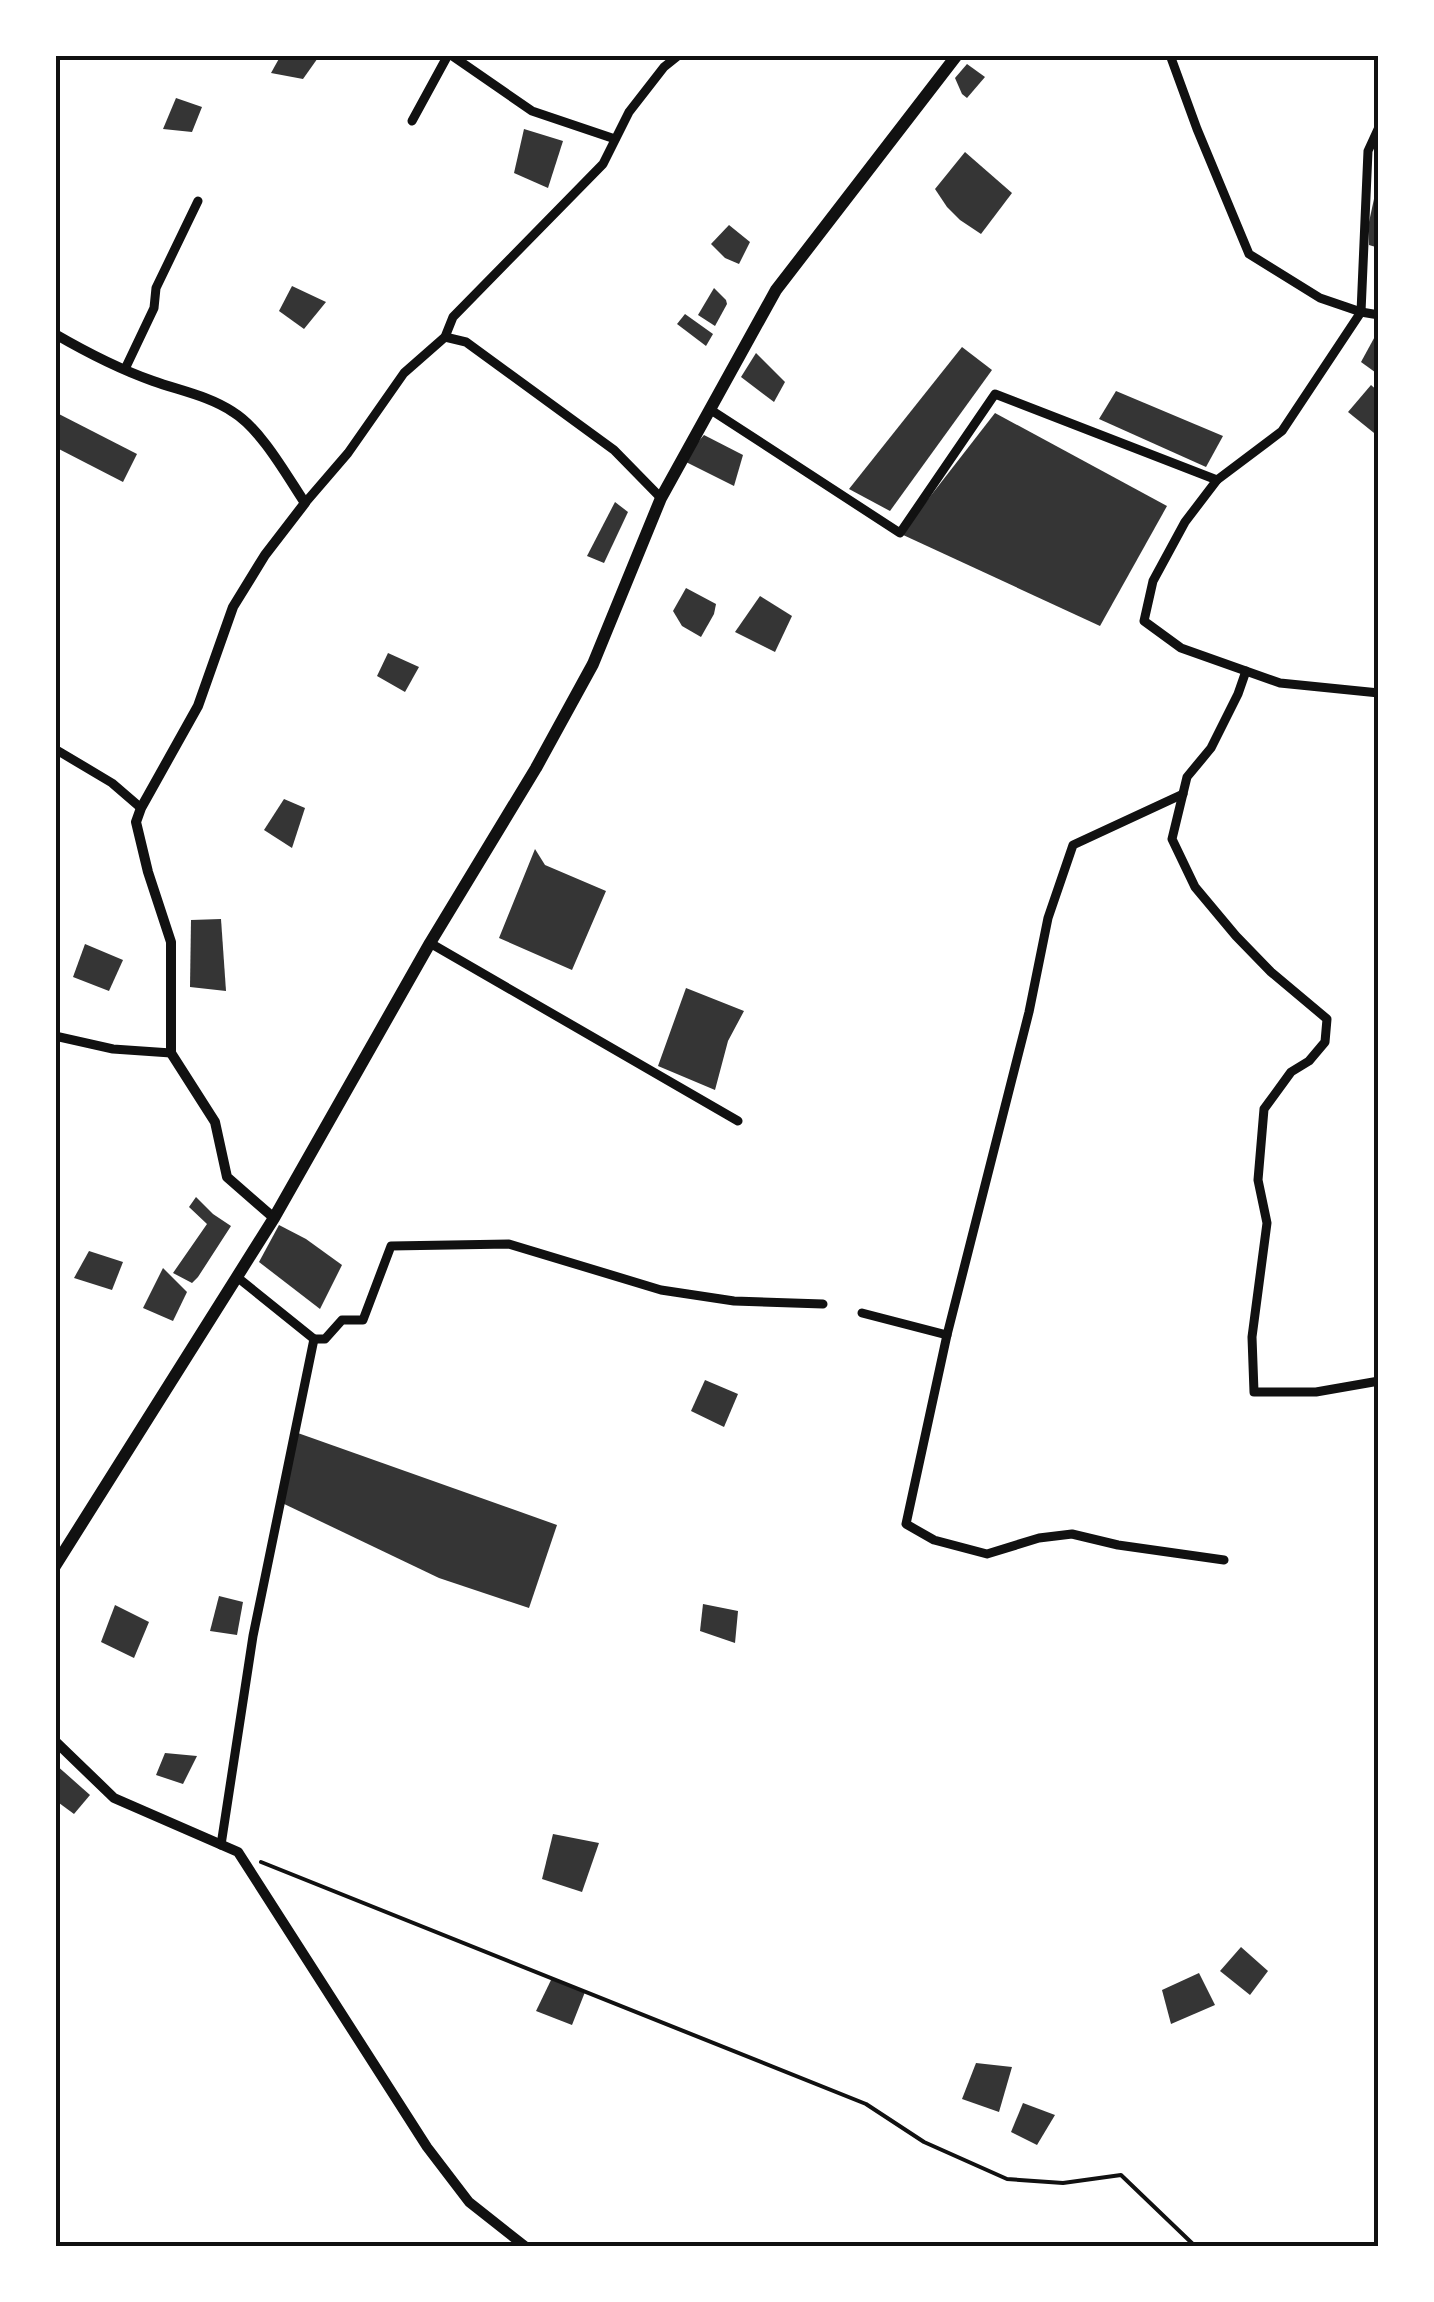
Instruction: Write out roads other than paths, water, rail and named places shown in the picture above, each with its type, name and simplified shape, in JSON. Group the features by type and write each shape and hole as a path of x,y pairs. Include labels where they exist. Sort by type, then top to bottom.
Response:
{"main road":[{"path":"55,1566 274,1218 430,942 536,768 593,664 660,498 776,290 957,55"}],"street":[{"path":"412,121 450,55 532,111 615,139"},
{"path":"274,1218 227,1177 215,1122 170,1053 171,942 136,822 198,706 233,607 265,556 348,453 404,373 445,337 453,317 603,164 630,112 679,55"},
{"path":"1170,55 1249,254 1320,298 1379,315"},
{"path":"1379,127 1368,151 1361,312 1282,431 1217,480 1186,522 1153,581 1144,621 1181,648 1280,683 1379,693"},
{"path":"124,368 154,308 156,288 198,201"},
{"path":"55,334 86,352 236,413 267,446 305,504"},
{"path":"445,337 466,342 614,450 660,498"},
{"path":"711,410 900,533 996,394 1217,480"},
{"path":"1246,671 1210,748 1187,777 1172,838 1195,887 1236,936 1271,972 1328,1019 1326,1042 1309,1061 1291,1072 1264,1109 1258,1180 1267,1223 1252,1337 1254,1392 1316,1392 1379,1381"},
{"path":"55,749 112,783 141,808"},
{"path":"1183,794 1073,845 1048,918 1029,1012 947,1335 906,1524 934,1540 987,1554 1038,1538 1072,1534 1118,1545 1224,1560"},
{"path":"430,942 738,1122"},
{"path":"55,1036 113,1049 170,1053"},
{"path":"237,1277 314,1339 324,1339 342,1320 364,1320 390,1246 509,1244 661,1290 734,1301 823,1304"},
{"path":"862,1313 947,1335"},
{"path":"221,1845 253,1636 314,1339"},
{"path":"55,1740 114,1798 238,1852 427,2146 469,2202 526,2247"}]}
